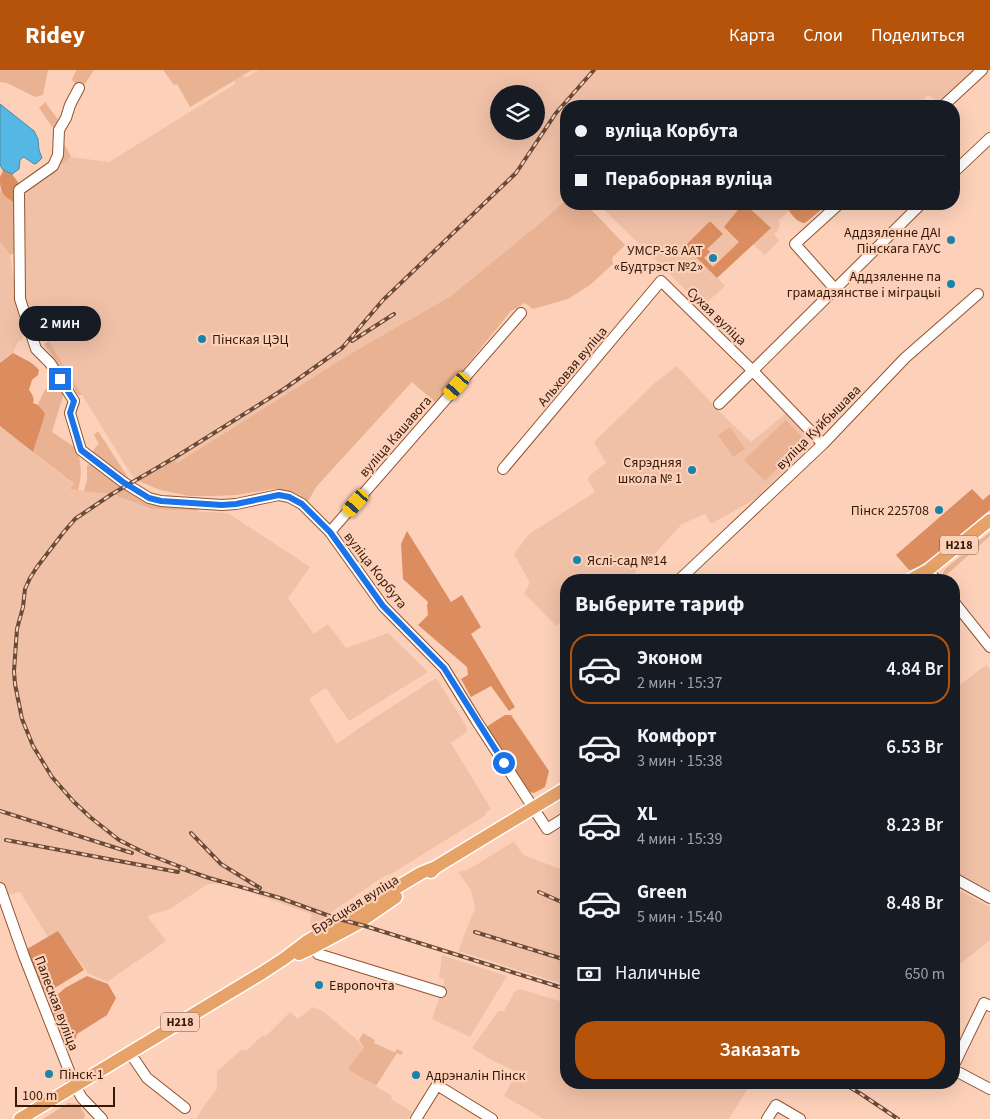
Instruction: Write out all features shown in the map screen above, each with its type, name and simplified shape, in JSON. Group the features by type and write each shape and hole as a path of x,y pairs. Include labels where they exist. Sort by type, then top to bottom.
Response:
{"main road":[{"name":"Н218","path":"933,574 990,520"},
{"name":"Брэсцкая вуліца","path":"285,958 314,947 357,924 423,879 436,867 560,792"},
{"name":"Брэсцкая вуліца","path":"20,1119 285,958 306,942 394,888 421,872 436,867"}],"street":[{"path":"950,100 982,70"},
{"name":"вуліца Корбута","path":"79,88 59,130 58,155 53,166 19,190 20,299 36,349 50,363 74,401 70,413 81,450 123,482 149,498 161,501 222,505 279,495 287,496 302,504 330,532 383,606 444,668 547,829 560,821"},
{"path":"960,166 990,138"},
{"path":"832,210 795,244 835,289"},
{"path":"719,404 914,210"},
{"name":"Сухая вуліца","path":"661,281 753,371 823,444"},
{"name":"Альховая вуліца","path":"503,469 661,281"},
{"name":"вуліца Куйбышава","path":"685,574 823,444 905,358 978,294"},
{"name":"вуліца Кашавога","path":"330,532 521,313"},
{"path":"960,610 990,647"},
{"path":"960,881 990,898"},
{"name":"Палеская вуліца","path":"0,888 2,903 75,1086 82,1098 102,1119"},
{"path":"314,947 318,954 441,992"},
{"path":"960,1053 984,1003 990,1006"},
{"path":"130,1053 147,1078 185,1108"},
{"path":"960,1073 990,1089"},
{"path":"416,1119 437,1085 492,1119"},
{"path":"767,1119 776,1105 800,1119"}],"shaded area":[{"path":"0,70 48,70 43,95 35,97 7,83 0,82"},
{"path":"76,70 94,70 79,93 62,136 71,157 53,170 56,145 55,131 39,108 45,102 59,121 78,86 72,80"},
{"path":"163,70 252,70 190,107 177,84 174,85"},
{"name":"Пінская ЦЭЦ","path":"259,70 976,70 943,100 936,100 928,95 923,100 560,100 560,205 451,296 350,354 177,463 172,456 134,479 49,341 47,342 46,337 27,307 25,299 26,247 23,193 28,187 71,157 109,162 235,84 235,80 242,76 247,77"},
{"path":"3,170 12,174 20,185 14,203 1,190 0,177"},
{"path":"0,190 14,203 14,253 10,255 0,241"},
{"path":"560,205 560,210 592,210 625,245 612,258 613,264 590,285 568,299 533,309 525,303 511,311 436,403 412,382 317,486 308,501 286,491 273,489 237,495 189,496 160,490 134,479 172,456 177,463 350,354 451,296"},
{"path":"604,210 790,210 778,221 780,223 778,230 774,234 779,241 765,255 753,244 717,277 725,286 702,307"},
{"path":"738,210 751,210 771,228 717,278 685,246 711,222 723,234 707,249 710,252 704,258 713,267 739,242 724,227"},
{"path":"821,210 805,223 798,221 789,211"},
{"path":"0,241 10,255 23,339 18,342 13,353 0,363"},
{"path":"49,341 82,395 78,395 44,344"},
{"path":"13,353 30,362 39,370 38,375 32,380 29,390 34,401 33,403 38,405 45,413 33,452 0,426 0,363"},
{"name":"Сярэдняя школа № 1","path":"677,366 751,442 786,413 809,436 809,444 806,450 764,490 761,496 711,524 705,514 682,524 653,556 640,565 634,574 560,574 560,623 556,626 524,593 530,583 514,554 529,534 595,492 588,480 589,476 606,463 594,442 656,382"},
{"path":"57,382 64,393 52,432 76,448 81,469 78,490 70,489 74,484 33,452 45,413 38,405 47,388"},
{"path":"786,420 806,441 765,481 744,460"},
{"path":"0,426 74,485 71,489 112,494 151,509 228,513 310,567 288,598 314,634 328,624 346,648 388,633 428,672 349,721 326,688 309,699 337,744 436,678 467,729 466,733 451,743 491,809 485,813 486,815 393,873 383,877 336,909 310,931 311,914 227,884 208,884 170,909 147,916 166,941 107,982 88,973 58,932 48,937 20,892 0,897"},
{"path":"730,427 745,449 733,457 718,435"},
{"path":"98,431 129,479 127,480 93,455 93,451 99,444 94,435"},
{"path":"92,463 138,498 147,502 200,507 197,511 151,509 112,494 84,491 87,480 87,466"},
{"path":"972,489 983,500 990,494 990,510 937,554 916,568 909,570 896,555"},
{"path":"407,531 451,602 462,595 481,627 471,634 515,707 509,711 491,686 471,697 461,679 468,675 467,667 418,625 428,615 428,602 403,579 401,544"},
{"path":"990,532 990,536 947,574 943,574 945,569"},
{"path":"986,665 990,670 990,894 960,877 960,684"},
{"path":"505,715 511,715 549,771 545,787 534,793 530,792 486,727"},
{"path":"514,841 523,855 560,869 560,983 458,951 475,908 471,890 458,872 476,865"},
{"path":"960,891 990,907 990,940 960,964"},
{"path":"58,931 84,970 45,994 27,949"},
{"path":"442,955 507,976 470,1037 432,1019 445,980 439,977"},
{"path":"87,976 108,984 116,998 107,1015 77,1034 75,1040 69,1044 64,1043 60,1040 47,1004 65,988"},
{"path":"520,989 560,1001 560,1089 747,1089 729,1119 544,1119 504,1096 517,1072 472,1048 498,1011 504,1011 515,991"},
{"path":"313,1007 324,1012 364,1048 348,1068 349,1070 392,1096 391,1099 412,1112 408,1119 196,1119 217,1089 217,1071 241,1050 247,1050 263,1035 265,1037 290,1012 298,1019"},
{"path":"363,1033 375,1040 374,1043 394,1052 397,1049 403,1052 401,1055 397,1053 376,1086 348,1068 364,1048 359,1040"},
{"path":"68,1103 78,1104 85,1114 84,1119 43,1119"}],"water":[{"path":"0,104 34,131 38,139 42,158 34,164 24,157 22,158 19,169 12,174 3,170 0,165"}],"railway":[{"path":"567,100 594,70"},
{"path":"186,869 147,854 119,840 90,817 52,777 33,746 22,719 14,671 17,629 23,607 25,589 30,578 75,519 112,494 174,458 284,389 342,348 383,300 516,173 560,108"},
{"path":"352,341 394,314"},
{"path":"0,811 132,853"},
{"path":"191,833 221,864 260,888"},
{"path":"6,840 178,872"},
{"path":"180,868 560,987"},
{"path":"539,892 560,901"},
{"path":"475,932 560,958"},
{"path":"853,1089 898,1119"}],"place":[{"name":"Аддзяленне ДАІ Пінскага ГАУС","path":"951,240"},
{"name":"УМСР-36 ААТ «Будтрэст №2»","path":"713,258"},
{"name":"Аддзяленне па грамадзянстве і міграцыі","path":"951,284"},
{"name":"Пінская ЦЭЦ","path":"202,339"},
{"name":"Сярэдняя школа № 1","path":"692,470"},
{"name":"Пінск 225708","path":"939,510"},
{"name":"Яслі-сад №14","path":"577,560"},
{"name":"Европочта","path":"319,985"},
{"name":"Пінск-1","path":"49,1074"},
{"name":"Адрэналін Пінск","path":"416,1075"}],"route":[{"path":"60,379 74,401 70,413 81,450 139,493 161,501 222,505 279,495 289,497 302,504 330,532 383,606 444,668 504,763"}]}
